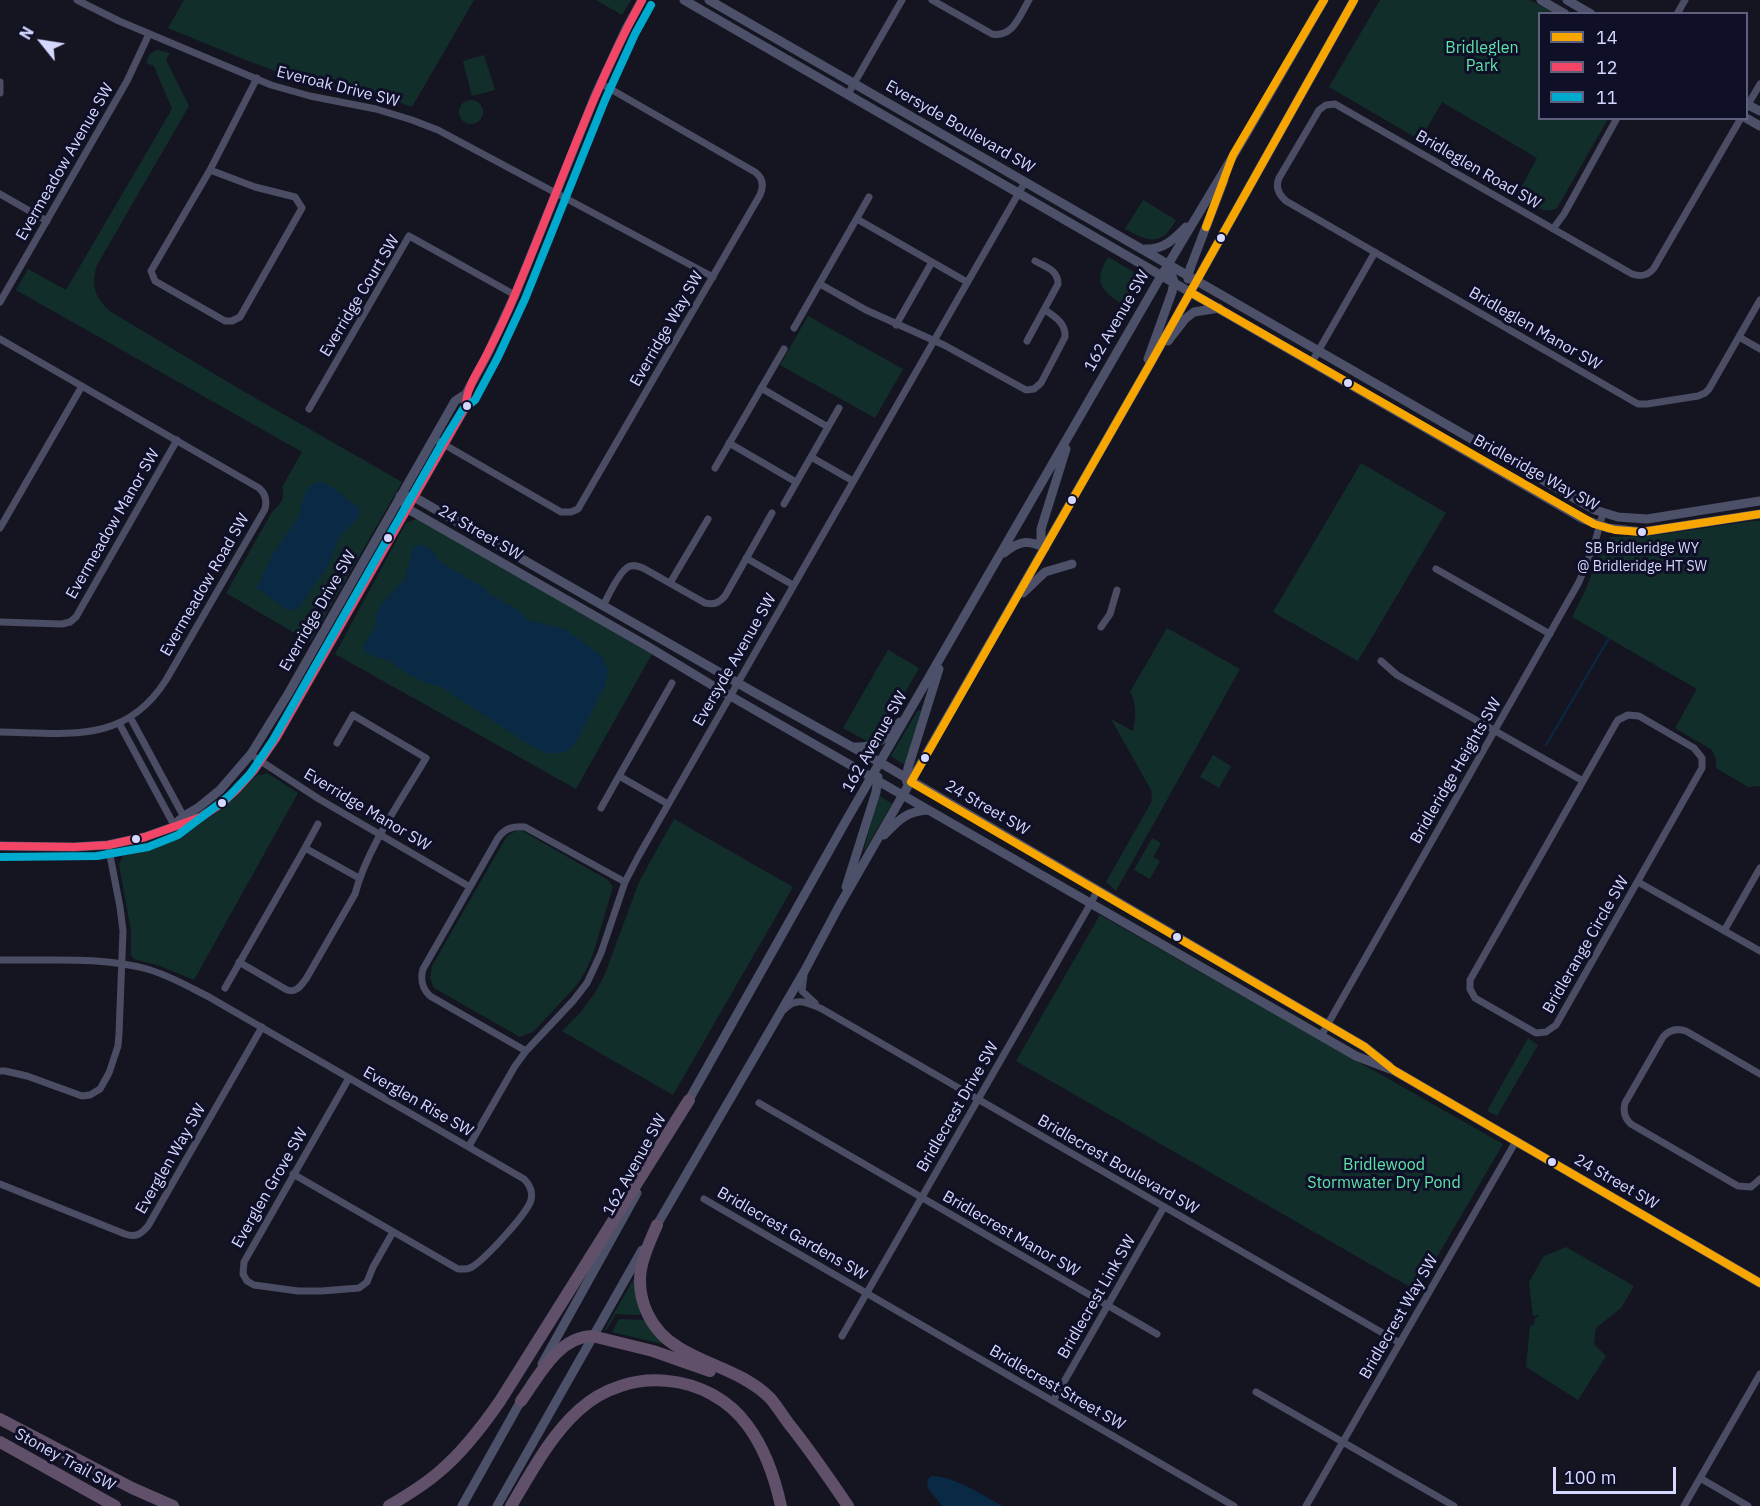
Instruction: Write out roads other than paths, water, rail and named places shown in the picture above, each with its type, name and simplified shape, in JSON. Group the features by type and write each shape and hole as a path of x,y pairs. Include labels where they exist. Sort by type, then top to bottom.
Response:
{"highway":[{"path":"389,1506 438,1473 481,1428 689,1100"},
{"path":"657,1225 645,1253 641,1270 642,1296 649,1318 678,1347 744,1378 770,1398 820,1463 848,1506"},
{"path":"521,1401 547,1364 562,1348 584,1336 592,1336 653,1351 708,1370 740,1385 766,1403 788,1423"},
{"path":"511,1506 552,1440 580,1409 611,1388 647,1380 681,1383 701,1389 734,1411 748,1425 758,1442 775,1482 781,1506"},
{"path":"0,1419 132,1488 173,1506"},
{"name":"Stoney Trail SW","path":"0,1442 115,1506"}],"street":[{"name":"Everoak Drive SW","path":"77,0 149,34 288,90 376,109 412,120 457,139 713,277"},
{"name":"Everridge Drive SW","path":"0,846 74,847 145,837 185,819 220,790 251,754 316,645 433,438 455,401 466,393 488,353 516,295 600,83 642,0"},
{"name":"Eversyde Boulevard SW","path":"684,0 1161,275"},
{"name":"Eversyde Boulevard SW","path":"708,0 1192,278"},
{"path":"848,94 902,0"},
{"path":"932,0 992,34 1001,35 1011,30 1029,0"},
{"name":"162 Avenue SW","path":"462,1506 876,770 1161,275 1324,0"},
{"path":"1192,278 1354,0"},
{"path":"1541,0 1562,12"},
{"path":"1567,0 1588,12"},
{"name":"Evermeadow Avenue SW","path":"0,302 127,81 149,34"},
{"path":"210,170 255,188 295,198 302,208 240,317 232,321 225,321 155,281 151,271 210,170 257,78"},
{"path":"0,82 0,93"},
{"name":"Everridge Way SW","path":"433,438 561,512 578,509 760,195 763,186 760,177 755,172 600,83"},
{"path":"1748,103 1760,84"},
{"name":"Bridleglen Road SW","path":"1375,252 1286,201 1279,194 1277,187 1279,178 1319,110 1331,103 1340,105 1553,229 1632,274 1640,276 1648,274 1654,268 1739,120"},
{"path":"1553,229 1564,214 1616,120"},
{"path":"908,782 1045,548 1190,292 1192,278 1233,155"},
{"name":"Eversyde Avenue SW","path":"468,1146 515,1066 587,983 601,953 624,882 1025,182"},
{"path":"0,194 46,221"},
{"path":"794,328 869,197"},
{"path":"1143,249 1153,250 1164,247 1197,217"},
{"path":"857,219 967,282"},
{"name":"Everridge Court SW","path":"309,409 409,236 516,295"},
{"path":"1312,362 1375,252"},
{"name":"Bridleglen Manor SW","path":"1375,252 1638,404 1698,396 1705,393 1760,300"},
{"path":"1027,341 1057,288 1058,280 1054,271 1035,261"},
{"path":"897,325 932,262"},
{"path":"1139,384 1174,282 1168,264"},
{"name":"Bridleridge Way SW","path":"1161,275 1583,519 1626,531 1650,531 1760,514"},
{"name":"Bridleridge Way SW","path":"1192,278 1585,505 1603,513 1624,518 1647,519 1760,501"},
{"path":"820,284 866,310 944,345 1020,388 1030,390 1041,383 1065,337 1065,328 1045,310"},
{"path":"1150,364 1191,314 1197,310 1219,308"},
{"path":"1739,337 1760,350"},
{"name":"Evermeadow Road SW","path":"0,339 259,488 266,497 266,505 160,689 143,708 119,723 97,731 78,734 0,732"},
{"path":"716,468 784,350"},
{"path":"0,528 82,386"},
{"path":"761,388 828,427"},
{"name":"Everridge Drive SW","path":"185,819 204,816 222,803 261,761 466,406 466,393"},
{"path":"1401,413 1407,402"},
{"path":"784,504 839,408"},
{"path":"1045,548 1041,540 1041,529 1071,432"},
{"name":"Evermeadow Manor SW","path":"0,622 62,624 76,617 177,440"},
{"path":"729,443 796,482"},
{"path":"811,456 853,481"},
{"path":"1500,470 1506,459"},
{"name":"24 Street SW","path":"400,496 414,497 852,747 907,797 928,810 1356,1056 1395,1071"},
{"name":"24 Street SW","path":"400,496 408,508 730,696 876,770 908,782 1327,1024 1365,1047 1395,1071 1760,1283"},
{"path":"603,606 621,573 630,566 643,568 705,603 719,602 725,596 772,513"},
{"name":"Bridleridge Heights SW","path":"1321,1035 1579,582 1603,513"},
{"path":"670,583 708,519"},
{"path":"999,557 1021,543 1034,543 1045,548"},
{"path":"746,558 793,585"},
{"path":"1013,603 1045,572 1072,564"},
{"path":"1436,569 1550,634"},
{"path":"1101,627 1110,614 1117,590"},
{"path":"316,645 326,650"},
{"path":"497,1506 592,1336 807,966 838,908 874,846 907,797 908,782 930,696 946,650"},
{"path":"1381,661 1397,675 1583,781"},
{"path":"600,808 672,683"},
{"path":"852,747 867,748 879,743 912,709"},
{"path":"240,962 287,990 297,990 306,979 350,903 359,878 381,834 426,758 353,715 337,743"},
{"name":"Bridlerange Circle SW","path":"1628,715 1639,716 1695,748 1703,763 1638,882 1553,1029 1543,1033 1532,1031 1479,1001 1471,994 1469,985 1472,976 1616,723 1628,715"},
{"path":"130,717 185,819"},
{"path":"119,723 174,825"},
{"name":"Everridge Manor SW","path":"251,754 319,799 470,887"},
{"path":"838,908 876,770"},
{"path":"619,776 668,804"},
{"path":"874,846 902,817 916,811 928,810"},
{"path":"225,988 318,824"},
{"path":"526,1051 430,996 423,987 421,976 423,969 470,887 502,833 517,826 530,829 624,882"},
{"path":"0,1071 27,1076 82,1096 96,1092 108,1073 118,1046 123,932 108,844"},
{"path":"305,848 359,878"},
{"path":"1724,931 1760,868"},
{"path":"1638,882 1760,951"},
{"name":"Bridlecrest Drive SW","path":"842,1336 1096,891"},
{"name":"Everglen Rise SW","path":"0,960 122,964 152,971 176,980 524,1179 532,1192 529,1207 495,1246 470,1268 458,1269 293,1174"},
{"path":"807,966 802,991 822,1009"},
{"path":"777,1017 796,1001 803,1001 822,1009"},
{"name":"Bridlecrest Boulevard SW","path":"822,1009 1400,1343"},
{"name":"Everglen Way SW","path":"0,1184 125,1234 139,1235 148,1226 261,1027"},
{"path":"1760,1074 1686,1031 1673,1030 1663,1037 1624,1108 1626,1119 1631,1124 1738,1186 1751,1187 1760,1179"},
{"name":"Everglen Grove SW","path":"349,1078 242,1265 243,1274 251,1283 298,1291 359,1288 367,1282 393,1232"},
{"name":"Bridlecrest Manor SW","path":"759,1103 1157,1334"},
{"name":"Bridlecrest Way SW","path":"1306,1506 1516,1142"},
{"name":"Bridlecrest Gardens SW","path":"704,1199 866,1293"},
{"name":"Bridlecrest Link SW","path":"1053,1401 1164,1207"},
{"name":"Bridlecrest Street SW","path":"866,1293 1234,1506"},
{"path":"1684,1506 1758,1382 1760,1374"},
{"path":"1256,1392 1454,1506"},
{"path":"1700,1478 1748,1506"}],"water":[{"path":"318,482 334,489 359,507 360,516 339,537 328,566 297,610 285,609 257,588 273,553 298,518 306,491"},
{"path":"426,546 440,562 517,609 528,620 565,629 602,656 608,672 605,686 576,743 568,751 545,753 441,687 426,683 406,673 389,661 365,653 363,647 375,627 376,614 382,603 405,579 413,547"},
{"path":"931,1476 958,1482 1003,1506 942,1506 927,1487"}],"waterway":[{"path":"1546,745 1609,638"}],"place":[{"name":"SB Bridleridge WY @ Bridleridge HT SW","path":"1642,532"}],"park label":[{"name":"Bridleglen Park","path":"1482,57"},
{"name":"Bridlewood Stormwater Dry Pond","path":"1384,1174"}]}
